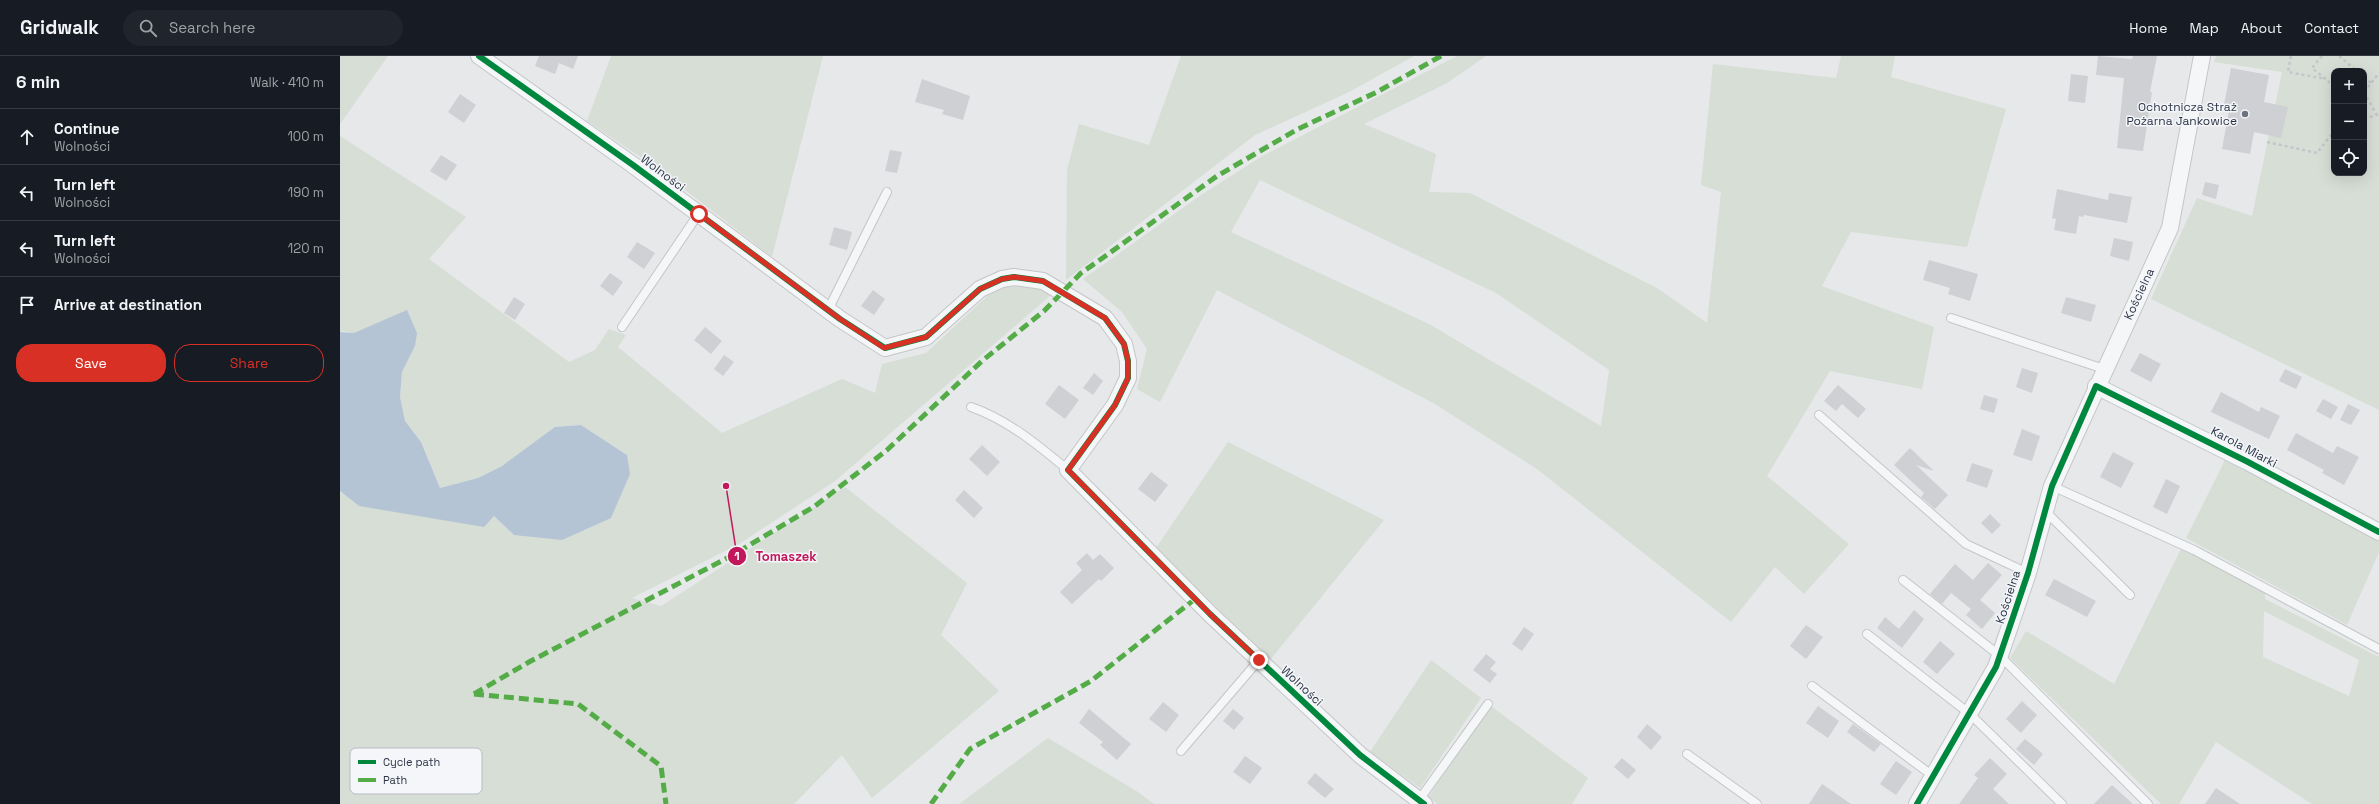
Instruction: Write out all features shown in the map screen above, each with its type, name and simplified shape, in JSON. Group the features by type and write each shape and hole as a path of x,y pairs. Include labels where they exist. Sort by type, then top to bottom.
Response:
{"street":[{"name":"Wolności","path":"479,56 699,214 828,310 884,348 926,337 980,289 1002,279 1023,276 1053,285 1105,318 1124,344 1128,361 1128,378 1115,405 1068,470 1210,614 1360,755 1421,802"},
{"name":"Kościelna","path":"1923,801 1933,776 1996,667 2028,573 2044,510 2052,486 2096,386 2170,228 2202,56"},
{"name":"Karola Miarki","path":"2096,386 2248,462 2379,532"}],"lane":[{"path":"828,310 887,192"},
{"path":"622,327 699,214"},
{"path":"1951,318 2104,369"},
{"path":"971,407 991,414 1018,431 1068,470"},
{"path":"1819,415 1966,544 2028,573"},
{"path":"2052,486 2194,550 2379,649"},
{"path":"2044,510 2130,595"},
{"path":"1903,580 2000,656 2148,804"},
{"path":"1867,634 1970,714 2062,804"},
{"path":"1181,751 1259,660"},
{"path":"1812,686 1933,776"},
{"path":"1421,802 1488,704"},
{"path":"1687,754 1757,804"}],"path":[{"path":"2291,56 2288,72 2326,79"},
{"path":"2322,56 2312,68 2331,83"},
{"path":"2339,56 2353,68"},
{"path":"2367,89 2379,73"},
{"path":"2367,79 2372,83"},
{"path":"2367,97 2378,114 2367,118"},
{"path":"2267,142 2317,153 2331,135"}],"shaded area":[{"path":"340,56 388,56 340,124"},
{"path":"611,56 823,56 772,257 654,166 587,121"},
{"path":"1181,56 1414,56 1349,92 1255,135 1066,280 1067,170 1079,124 1149,145"},
{"path":"1457,56 1486,56 1447,83 1364,124 1436,154 1429,192 1470,193 1657,288 1707,323 1721,192 1701,185 1713,64 1836,78 1841,56 1895,56 1891,77 2006,109 1967,247 1851,232 1822,286 1934,327 1922,389 1830,371 1767,476 1849,544 1804,594 1775,567 1731,622 1537,469 1435,404 1217,290 1160,402 1137,389 1147,349 1122,312 1083,279 1201,195 1264,155","holes":["1260,180 1496,293 1609,370 1601,426 1429,324 1231,232"]},
{"path":"2216,56 2379,56 2379,410 2151,299 2197,198 2252,216 2282,72 2214,62"},
{"path":"340,136 466,217 429,259 569,362 595,350 609,329 626,335 618,347 722,433 842,379 875,393 882,364 926,353 997,287 1033,286 1051,295 835,481 739,544 632,598 661,606 845,487 967,583 941,635 999,691 872,798 842,755 794,804 340,804 340,491 359,506 494,516 514,535 627,455 581,425 556,427 502,466 478,478 440,488 421,442 405,421 400,397 402,372 415,346 343,331 340,332"},
{"path":"1228,442 1384,520 1270,660 1156,548"},
{"path":"2227,456 2379,539 2379,552 2347,625 2186,538"},
{"path":"2181,549 2265,591 2265,599 2379,657 2379,804 2312,804 2216,742 2179,804 2161,804 2010,658 2026,631 2114,684","holes":["2264,611 2359,660 2349,696 2263,657"]},
{"path":"1431,660 1481,698 1420,788 1370,752"},
{"path":"1488,704 1588,778 1572,804 1438,804 1428,798"},
{"path":"1048,738 1138,792 1154,804 959,804"}],"water":[{"path":"407,310 417,333 415,346 402,372 400,397 405,421 421,442 440,488 478,478 502,466 555,427 581,425 627,455 630,474 611,518 562,540 514,535 494,516 484,527 359,506 340,491 340,332 354,333"}],"building":[{"path":"539,56 578,56 573,69 559,63 555,74 535,66"},
{"path":"2098,56 2132,59 2133,56 2157,56 2150,92 2152,92 2143,151 2117,148 2124,78 2096,75"},
{"name":"Ochotnicza Straż Pożarna Jankowice","path":"2231,68 2269,75 2264,102 2288,107 2281,138 2254,132 2250,154 2222,149 2229,111 2223,110"},
{"path":"2071,74 2088,76 2085,103 2068,101"},
{"path":"922,79 970,96 963,120 942,114 944,110 915,102"},
{"path":"460,94 476,105 464,123 448,112"},
{"path":"890,150 902,152 897,173 885,171"},
{"path":"441,155 457,165 446,181 430,171"},
{"path":"2205,182 2219,185 2216,199 2202,195"},
{"path":"2057,189 2108,200 2109,193 2132,197 2127,223 2084,215 2083,217 2079,216 2076,234 2054,230 2056,219 2052,218"},
{"path":"834,227 852,232 847,250 829,245"},
{"path":"2114,238 2133,242 2129,261 2110,256"},
{"path":"637,242 655,253 644,269 627,257"},
{"path":"1929,260 1978,274 1970,301 1948,294 1950,288 1923,280"},
{"path":"610,273 623,282 613,296 600,286"},
{"path":"873,290 885,299 874,315 861,306"},
{"path":"514,297 525,304 515,320 504,313"},
{"path":"2066,297 2096,305 2091,322 2061,313"},
{"path":"705,327 722,341 711,354 694,340"},
{"path":"2140,353 2161,364 2151,382 2130,371"},
{"path":"724,355 734,362 723,376 714,369"},
{"path":"2022,368 2038,373 2032,393 2016,387"},
{"path":"2285,369 2302,377 2296,389 2279,381"},
{"path":"1094,373 1103,381 1093,395 1083,388"},
{"path":"1059,385 1079,400 1065,419 1045,404"},
{"path":"1838,385 1866,409 1858,418 1842,404 1836,411 1824,401"},
{"path":"2221,392 2259,412 2261,407 2280,416 2269,439 2211,412"},
{"path":"1984,395 1998,399 1994,413 1980,409"},
{"path":"2323,399 2338,407 2331,419 2316,411"},
{"path":"2348,404 2360,410 2351,425 2340,420"},
{"path":"2022,429 2040,436 2032,461 2013,455"},
{"path":"2296,433 2333,453 2337,446 2359,457 2344,485 2322,473 2324,470 2287,450"},
{"path":"982,445 1000,462 987,476 969,459"},
{"path":"1910,448 1934,471 1916,465 1948,495 1935,509 1921,497 1924,493 1894,465"},
{"path":"2113,452 2134,463 2121,488 2100,477"},
{"path":"1972,463 1993,470 1987,488 1966,481"},
{"path":"1151,472 1168,485 1155,502 1138,489"},
{"path":"2166,479 2180,486 2167,514 2153,507"},
{"path":"964,490 983,508 974,518 955,500"},
{"path":"1990,514 2001,525 1992,534 1981,523"},
{"path":"1087,553 1093,560 1100,554 1114,568 1101,581 1099,579 1072,604 1060,592 1082,570 1076,563"},
{"path":"1988,563 2002,575 1980,600 1995,613 1982,629 1966,615 1971,609 1951,593 1942,604 1930,594 1955,564 1973,580"},
{"path":"2054,579 2096,601 2087,617 2045,595"},
{"path":"1914,610 1924,619 1902,648 1877,628 1885,617 1899,629"},
{"path":"1806,625 1823,637 1806,659 1790,646"},
{"path":"1524,627 1534,634 1522,651 1512,644"},
{"path":"1940,641 1955,654 1937,674 1923,662"},
{"path":"1486,654 1496,662 1490,669 1497,674 1490,683 1473,670"},
{"path":"2022,701 2037,715 2021,733 2006,719"},
{"path":"1163,702 1179,715 1166,732 1149,719"},
{"path":"1818,706 1839,721 1828,738 1806,723"},
{"path":"1089,709 1131,744 1117,760 1100,745 1103,742 1079,723"},
{"path":"1233,709 1244,718 1234,730 1223,721"},
{"path":"1647,724 1662,737 1651,750 1637,737"},
{"path":"1853,724 1881,744 1874,752 1847,732"},
{"path":"2025,739 2043,754 2034,765 2016,749"},
{"path":"1245,756 1262,768 1250,784 1233,772"},
{"path":"1622,758 1636,770 1628,779 1614,767"},
{"path":"1990,758 2007,774 1993,789 2009,804 1959,804 1978,778 1974,775"},
{"path":"1896,761 1912,772 1896,795 1880,784"},
{"path":"1315,773 1334,789 1325,798 1307,783"},
{"path":"1822,784 1851,804 1809,804"},
{"path":"2112,785 2133,804 2094,804"},
{"path":"2216,788 2240,804 2205,804"}],"marked path":[{"path":"474,694 529,662 731,556 815,506 887,450 982,361 1044,311 1081,273 1217,176 1298,129 1377,92 1441,56"},
{"path":"931,804 970,749 1091,681 1195,599"},
{"path":"474,694 578,704 661,766 666,804"}],"cycle path":[{"path":"479,56 633,165 840,319 885,348 926,337 980,289 1002,279 1014,277 1043,281 1105,318 1124,344 1128,361 1128,378 1115,405 1068,470 1210,614 1360,755 1424,804"},
{"path":"1917,804 1996,667 2028,573 2052,486 2096,386 2248,462 2379,532"}],"place":[{"name":"Ochotnicza Straż Pożarna Jankowice","path":"2245,114"},
{"name":"Tomaszek","path":"726,486"}],"route":[{"path":"699,214 840,319 884,348 926,337 980,289 1002,279 1014,277 1023,276 1034,278 1053,285 1105,318 1114,327 1124,344 1128,361 1128,378 1125,387 1115,405 1068,470 1210,614 1259,660"}]}
